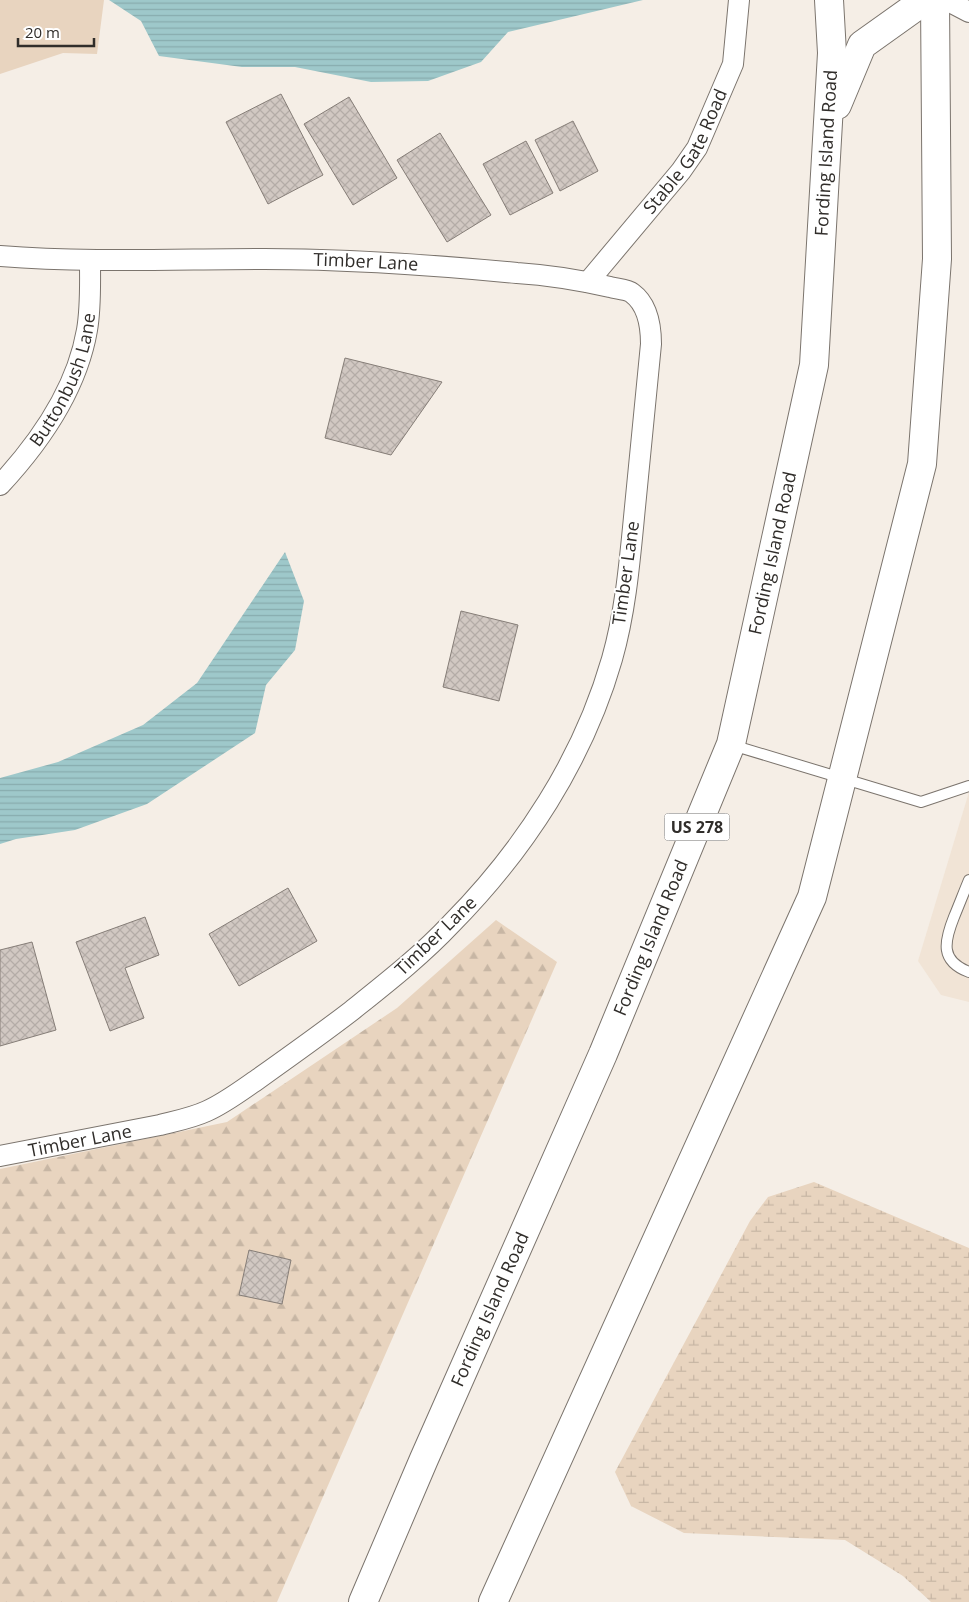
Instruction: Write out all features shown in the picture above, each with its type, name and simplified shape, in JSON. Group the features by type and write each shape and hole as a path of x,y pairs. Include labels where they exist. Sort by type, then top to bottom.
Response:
{"highway":[{"name":"Fording Island Road","path":"363,1602 603,1054 731,744 814,365 832,53 829,0"},
{"path":"827,132 862,44 925,0"},
{"path":"493,1602 812,897 922,464 937,259 935,0"},
{"path":"382,1602 424,1459"}],"street":[{"name":"Stable Gate Road","path":"588,282 681,171 697,148 733,64 739,0"},
{"path":"946,0 969,12"},
{"name":"Timber Lane","path":"0,256 90,261 363,260 549,276 588,282 631,292 643,304 651,328 628,576 611,660 586,730 569,764 526,835 501,869 451,925 388,982 311,1042 232,1097 208,1111 186,1119 0,1156"},
{"name":"Buttonbush Lane","path":"0,485 40,437 64,396 74,373 87,330 90,261"}],"lane":[{"path":"731,744 921,802 969,786"},
{"path":"969,880 947,934 946,948 949,958 957,967 969,972"}],"shaded area":[{"path":"969,792 969,1002 941,995 918,961"}],"green space":[{"path":"0,0 104,0 97,54 63,53 0,74"},
{"path":"496,920 557,962 277,1602 0,1602 0,1169 227,1122 397,1008"},
{"path":"814,1182 969,1248 969,1602 931,1602 903,1576 845,1540 684,1533 631,1506 615,1472 750,1221 768,1197"}],"water":[{"path":"109,0 643,0 508,32 481,62 428,81 371,82 295,67 242,67 159,56 141,21"},
{"path":"285,552 304,601 295,650 266,685 255,733 147,804 75,830 16,839 0,844 0,778 58,762 143,725 197,683"}],"building":[{"path":"281,94 323,175 268,204 226,122"},
{"path":"349,97 397,178 353,205 304,124"},
{"path":"573,121 598,171 560,191 535,140"},
{"path":"440,133 491,215 447,242 397,160"},
{"path":"526,141 553,193 510,215 483,164"},
{"path":"345,358 442,382 391,455 325,438"},
{"path":"461,611 518,625 499,701 443,687"},
{"path":"288,888 317,941 239,986 209,934"},
{"path":"145,917 159,955 125,968 144,1018 110,1031 76,942"},
{"path":"32,942 56,1030 0,1046 0,950"},
{"path":"249,1250 291,1260 282,1304 239,1295"}]}
